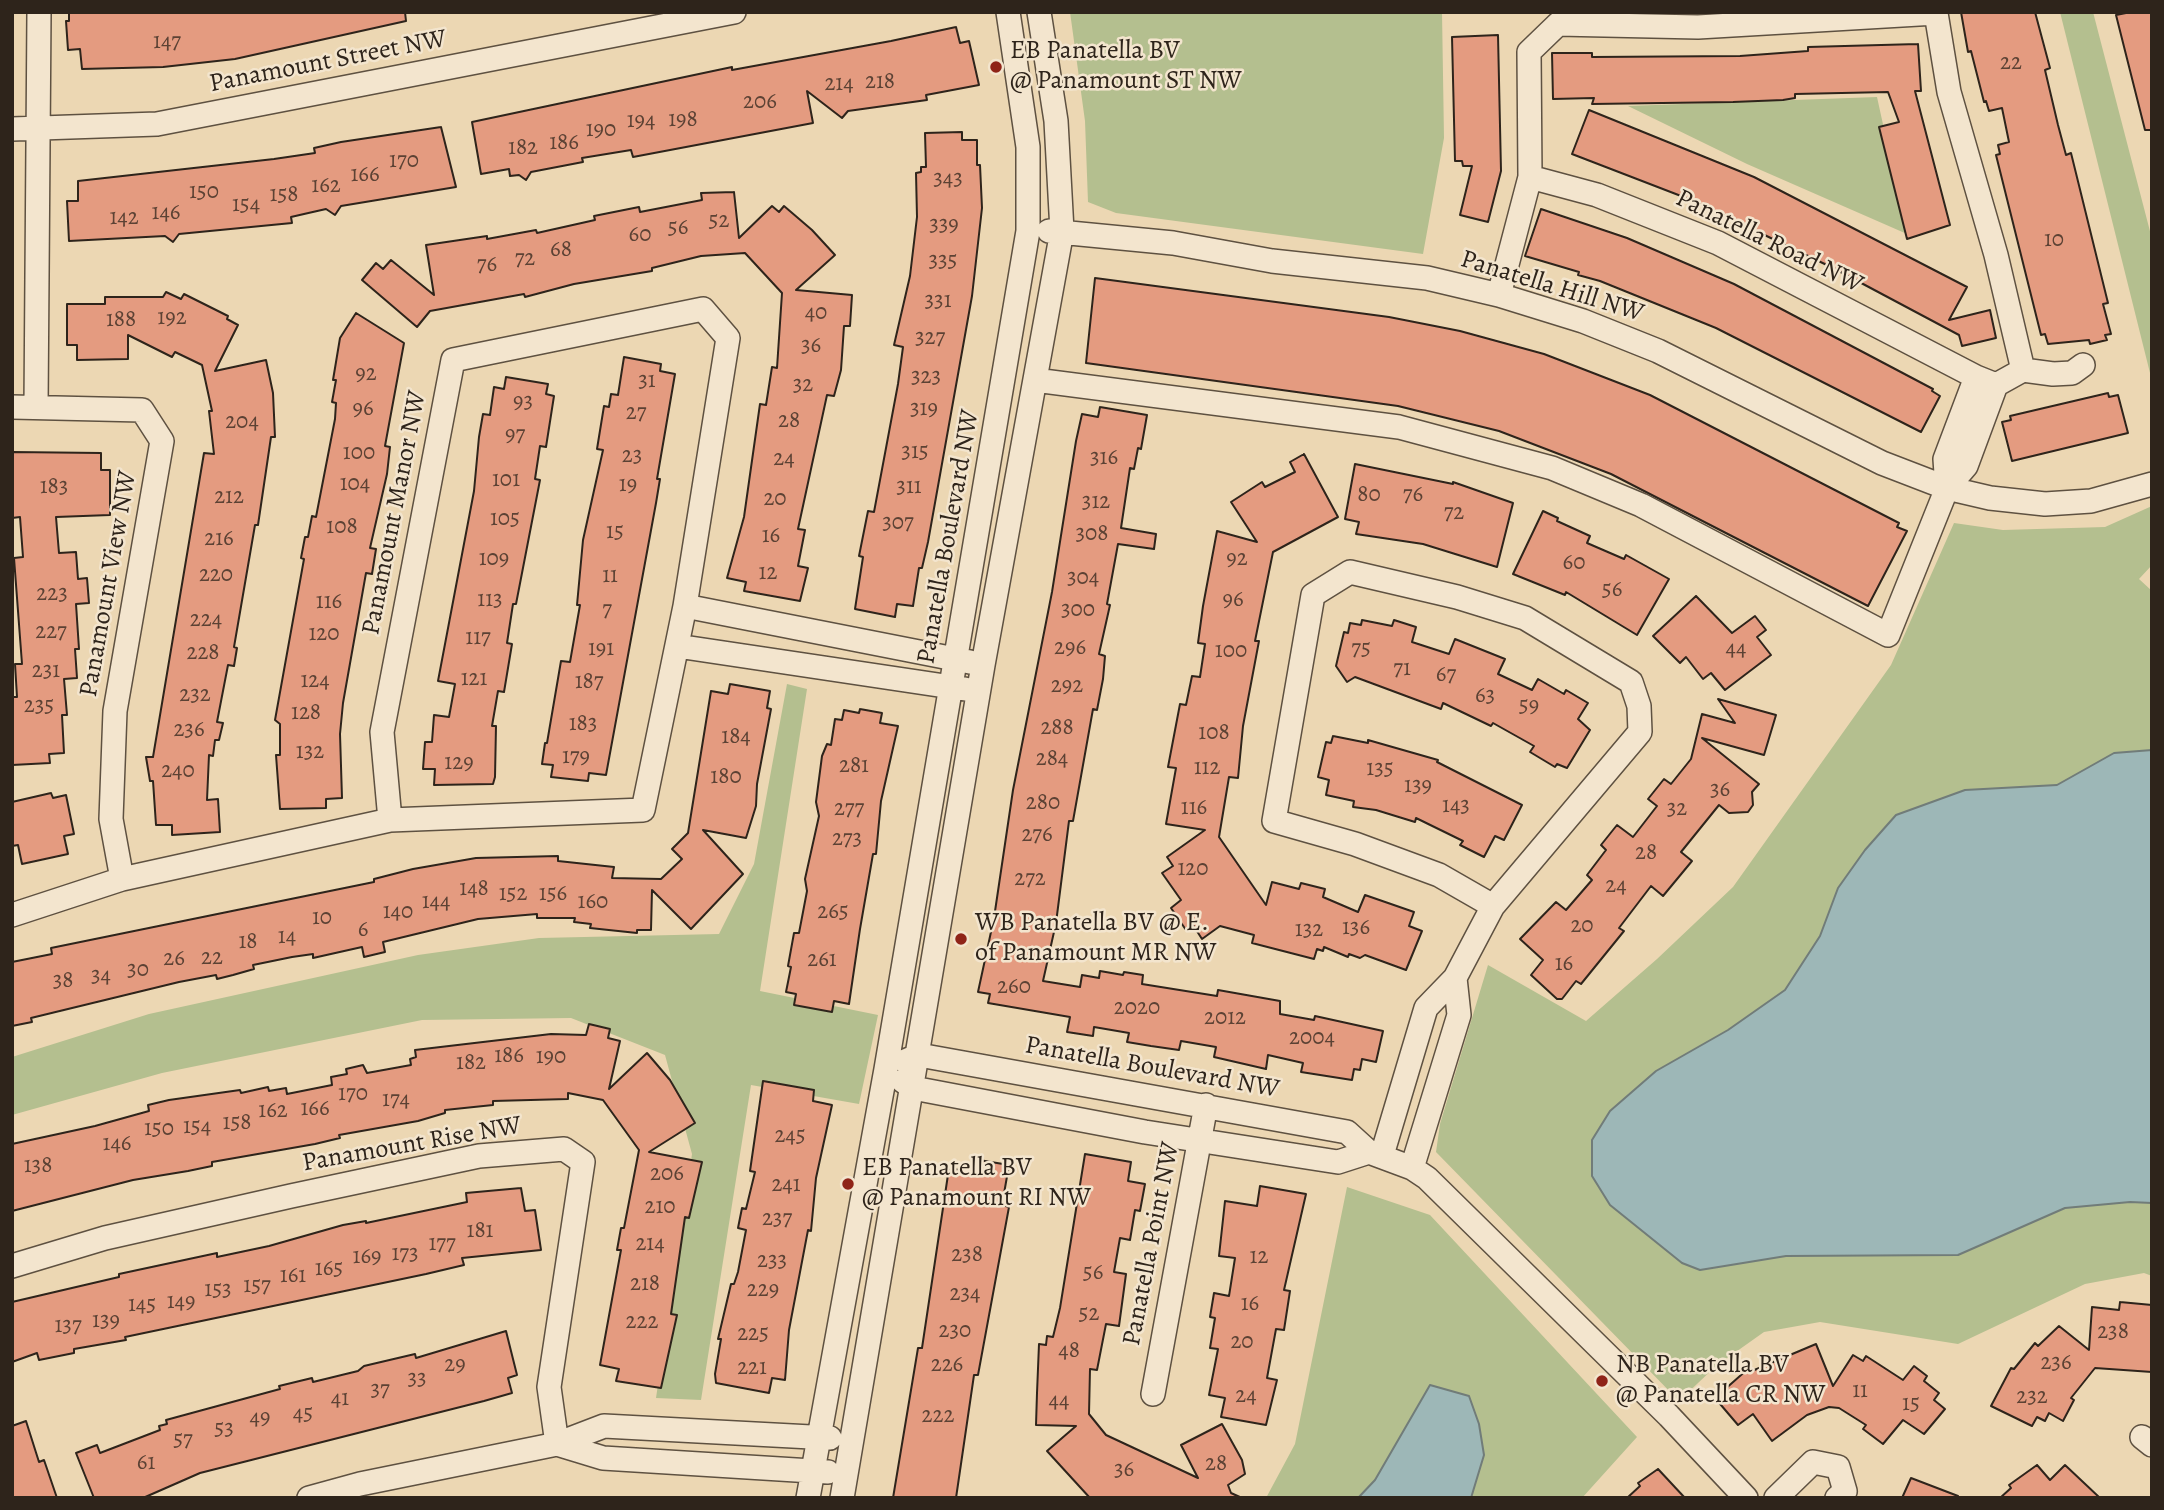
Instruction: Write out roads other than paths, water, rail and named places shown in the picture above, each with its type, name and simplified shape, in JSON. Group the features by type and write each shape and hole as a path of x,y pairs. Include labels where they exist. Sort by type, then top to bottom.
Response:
{"street":[{"path":"36,407 39,12"},
{"name":"Panamount Street NW","path":"12,129 158,124 734,12"},
{"name":"Panatella Boulevard NW","path":"808,1498 886,1069 1028,232 1028,147 1008,12"},
{"path":"842,1498 983,664 1062,231 1056,121 1039,12"},
{"path":"1499,295 1530,177 1529,52 1558,24 1698,27 1936,13 1950,92 1996,255 2023,370"},
{"name":"Panatella Road NW","path":"1530,177 1597,195 1718,243 1986,381"},
{"name":"Panatella Hill NW","path":"1028,232 1062,231 1172,243 1272,261 1427,278 1499,295 1583,321 1658,351 1882,463 1947,488 1990,498 2045,504 2091,501 2152,484"},
{"name":"Panamount Manor NW","path":"703,309 728,338 685,606 643,810 390,820 382,732 453,360 703,309"},
{"path":"1035,380 1399,426 1552,468 1641,505 1888,635 1947,488 1945,458 1986,381 2023,370 2072,373 2083,365"},
{"name":"Panamount View NW","path":"12,407 142,410 162,441 115,710 111,819 122,879"},
{"path":"886,1069 913,1088 1200,1140 1338,1162 1376,1154 1426,1008 1455,978 1493,906 1640,732 1639,706 1631,682 1525,618 1457,597 1350,572 1313,595 1274,821 1355,844 1439,875 1493,906"},
{"path":"685,606 983,664"},
{"path":"677,646 979,691"},
{"path":"12,915 122,879 390,820"},
{"path":"1412,1168 1459,1015 1455,978"},
{"path":"886,1069 919,1055"},
{"name":"Panatella Boulevard NW","path":"919,1055 1348,1132 1376,1154 1412,1168 1427,1178 1609,1357 1746,1498"},
{"name":"Panatella Point NW","path":"1153,1394 1206,1105"},
{"name":"Panamount Rise NW","path":"12,1266 105,1238 479,1156 564,1149 583,1162 549,1387 557,1444"},
{"path":"309,1498 360,1483 557,1444 604,1426 851,1440"},
{"path":"557,1444 603,1458 845,1472"},
{"path":"1776,1498 1813,1462 1838,1467 1845,1491 1837,1498"}],"water":[{"path":"2152,750 2152,1203 2130,1202 2065,1208 1958,1255 1786,1256 1700,1270 1682,1263 1610,1205 1592,1176 1592,1140 1610,1111 1656,1071 1728,1030 1785,990 1820,936 1838,888 1865,850 1896,815 1965,790 2057,785 2114,753"},
{"path":"1430,1385 1469,1396 1479,1424 1484,1455 1471,1498 1358,1498 1375,1480"}],"place":[{"name":"EB Panatella BV @ Panamount ST NW","path":"996,67"},
{"name":"WB Panatella BV @ E. of Panamount MR NW","path":"961,939"},
{"name":"EB Panatella BV @ Panamount RI NW","path":"848,1184"},
{"name":"NB Panatella BV @ Panatella CR NW","path":"1602,1381"}]}
